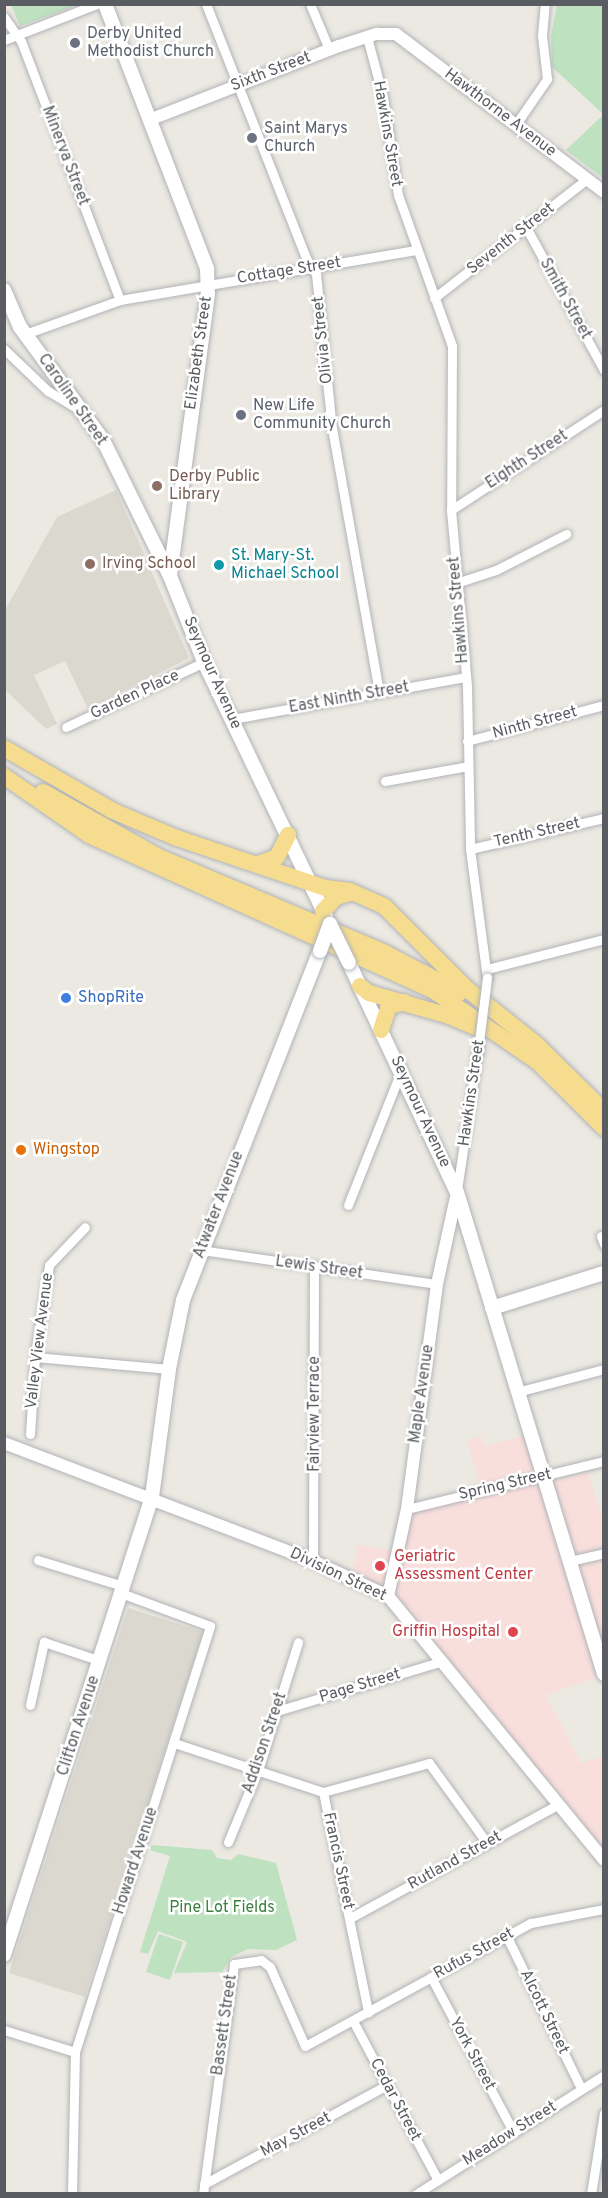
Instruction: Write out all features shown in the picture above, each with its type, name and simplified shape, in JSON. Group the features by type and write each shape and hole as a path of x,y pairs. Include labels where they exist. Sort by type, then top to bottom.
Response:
{"highway":[{"path":"4,747 113,811 177,838 357,893 395,915 467,989 535,1043 597,1112 603,1128"},
{"path":"4,764 46,794 156,856 434,976 535,1043"},
{"path":"4,776 89,835 434,991 539,1063 597,1112 603,1137"},
{"path":"258,864 276,857 288,835"},
{"path":"326,918 336,897 357,893"},
{"path":"360,986 369,993 405,1002 472,1025 539,1063"},
{"path":"381,1030 389,1006 405,1002"}],"main road":[{"name":"Elizabeth Street","path":"105,4 207,269 208,284 170,576"},
{"name":"Caroline Street","path":"4,290 25,334 103,440 170,576"},
{"name":"Seymour Avenue","path":"170,576 204,662 457,1192 603,1674"},
{"name":"Atwater Avenue","path":"152,1497 178,1320 201,1250 320,951 326,918"},
{"path":"492,1308 603,1272"},
{"name":"Clifton Avenue","path":"4,1955 152,1497"}],"street":[{"path":"4,40 97,4"},
{"name":"Olivia Street","path":"207,4 316,274 332,428 379,693"},
{"path":"516,124 547,80 542,36 545,4"},
{"path":"310,5 329,49"},
{"name":"Minerva Street","path":"4,17 16,36 120,300"},
{"name":"Sixth Street","path":"149,120 329,49 367,37 396,34"},
{"name":"Hawthorne Avenue","path":"396,34 603,192"},
{"name":"Hawkins Street","path":"367,37 383,97 398,195 452,346 451,510 466,677 470,849 487,974 457,1192"},
{"name":"Seventh Street","path":"434,298 587,179"},
{"name":"Smith Street","path":"526,228 603,370"},
{"name":"Cottage Street","path":"25,334 120,300 416,250"},
{"path":"4,349 48,391 84,413"},
{"name":"Eighth Street","path":"451,510 603,410"},
{"path":"456,583 496,570 566,534"},
{"name":"Garden Place","path":"66,727 204,662"},
{"name":"East Ninth Street","path":"232,720 466,677"},
{"name":"Ninth Street","path":"467,741 603,705"},
{"path":"385,781 468,766"},
{"name":"Tenth Street","path":"470,849 603,818"},
{"path":"487,974 603,939"},
{"path":"348,1205 400,1071"},
{"name":"Maple Avenue","path":"388,1596 407,1509 437,1284 457,1192"},
{"name":"Valley View Avenue","path":"30,1434 35,1357 49,1265 85,1227"},
{"name":"Lewis Street","path":"201,1250 437,1284"},
{"name":"Fairview Terrace","path":"313,1561 314,1268"},
{"path":"35,1357 169,1369"},
{"path":"518,1392 603,1369"},
{"name":"Division Street","path":"4,1443 152,1497 313,1561 388,1596 603,1860"},
{"name":"Spring Street","path":"407,1509 603,1461"},
{"path":"570,1562 603,1553"},
{"path":"38,1560 122,1589"},
{"name":"Howard Avenue","path":"72,2193 75,2052 210,1626 122,1589"},
{"path":"30,1705 45,1642 101,1660"},
{"name":"Addison Street","path":"228,1842 258,1770 298,1642"},
{"name":"Page Street","path":"277,1711 443,1661"},
{"name":"Francis Street","path":"174,1743 323,1792 368,2012"},
{"path":"323,1792 429,1763 487,1844"},
{"name":"Rutland Street","path":"350,1918 559,1804"},
{"name":"Rufus Street","path":"353,2020 531,1923 603,1909"},
{"name":"Alcott Street","path":"506,1935 581,2088"},
{"name":"Bassett Street","path":"204,2189 234,1964 261,1960 270,1967 305,2046 353,2020"},
{"name":"York Street","path":"431,1977 513,2131"},
{"name":"Cedar Street","path":"353,2020 438,2180"},
{"path":"4,2030 75,2052"},
{"name":"Meadow Street","path":"417,2193 603,2075"},
{"name":"May Street","path":"204,2189 387,2085"},
{"path":"591,2193 603,2113"}],"shaded area":[{"name":"Irving School","path":"116,490 189,658 88,709 65,661 34,675 57,724 46,729 5,690 5,610 57,517"},
{"name":"Griffin Hospital","path":"530,1434 546,1483 588,1472 603,1520 603,1675 546,1695 581,1763 603,1756 603,1861 388,1589 351,1578 358,1545 397,1551 407,1509 481,1491 467,1440 481,1436 484,1446"},
{"path":"128,1608 203,1632 85,1997 9,1973"}],"green space":[{"path":"11,5 78,5 20,26"},
{"path":"557,5 603,5 603,114 552,67 551,36"},
{"path":"603,115 603,178 566,150"},
{"name":"Pine Lot Fields","path":"152,1845 212,1850 217,1858 231,1860 238,1854 276,1863 297,1940 276,1950 248,1949 231,1957 222,1972 174,1973 187,1942 158,1931 148,1954 140,1952 170,1856 150,1850"},
{"path":"159,1934 183,1942 170,1980 146,1972"}],"place":[{"name":"Derby United Methodist Church","path":"75,43"},
{"name":"Saint Marys Church","path":"252,138"},
{"name":"New Life Community Church","path":"241,415"},
{"name":"Derby Public Library","path":"157,486"},
{"name":"Irving School","path":"90,564"},
{"name":"St. Mary-St. Michael School","path":"219,565"},
{"name":"ShopRite","path":"66,998"},
{"name":"Wingstop","path":"21,1150"},
{"name":"Geriatric Assessment Center","path":"380,1566"},
{"name":"Griffin Hospital","path":"513,1632"}]}
